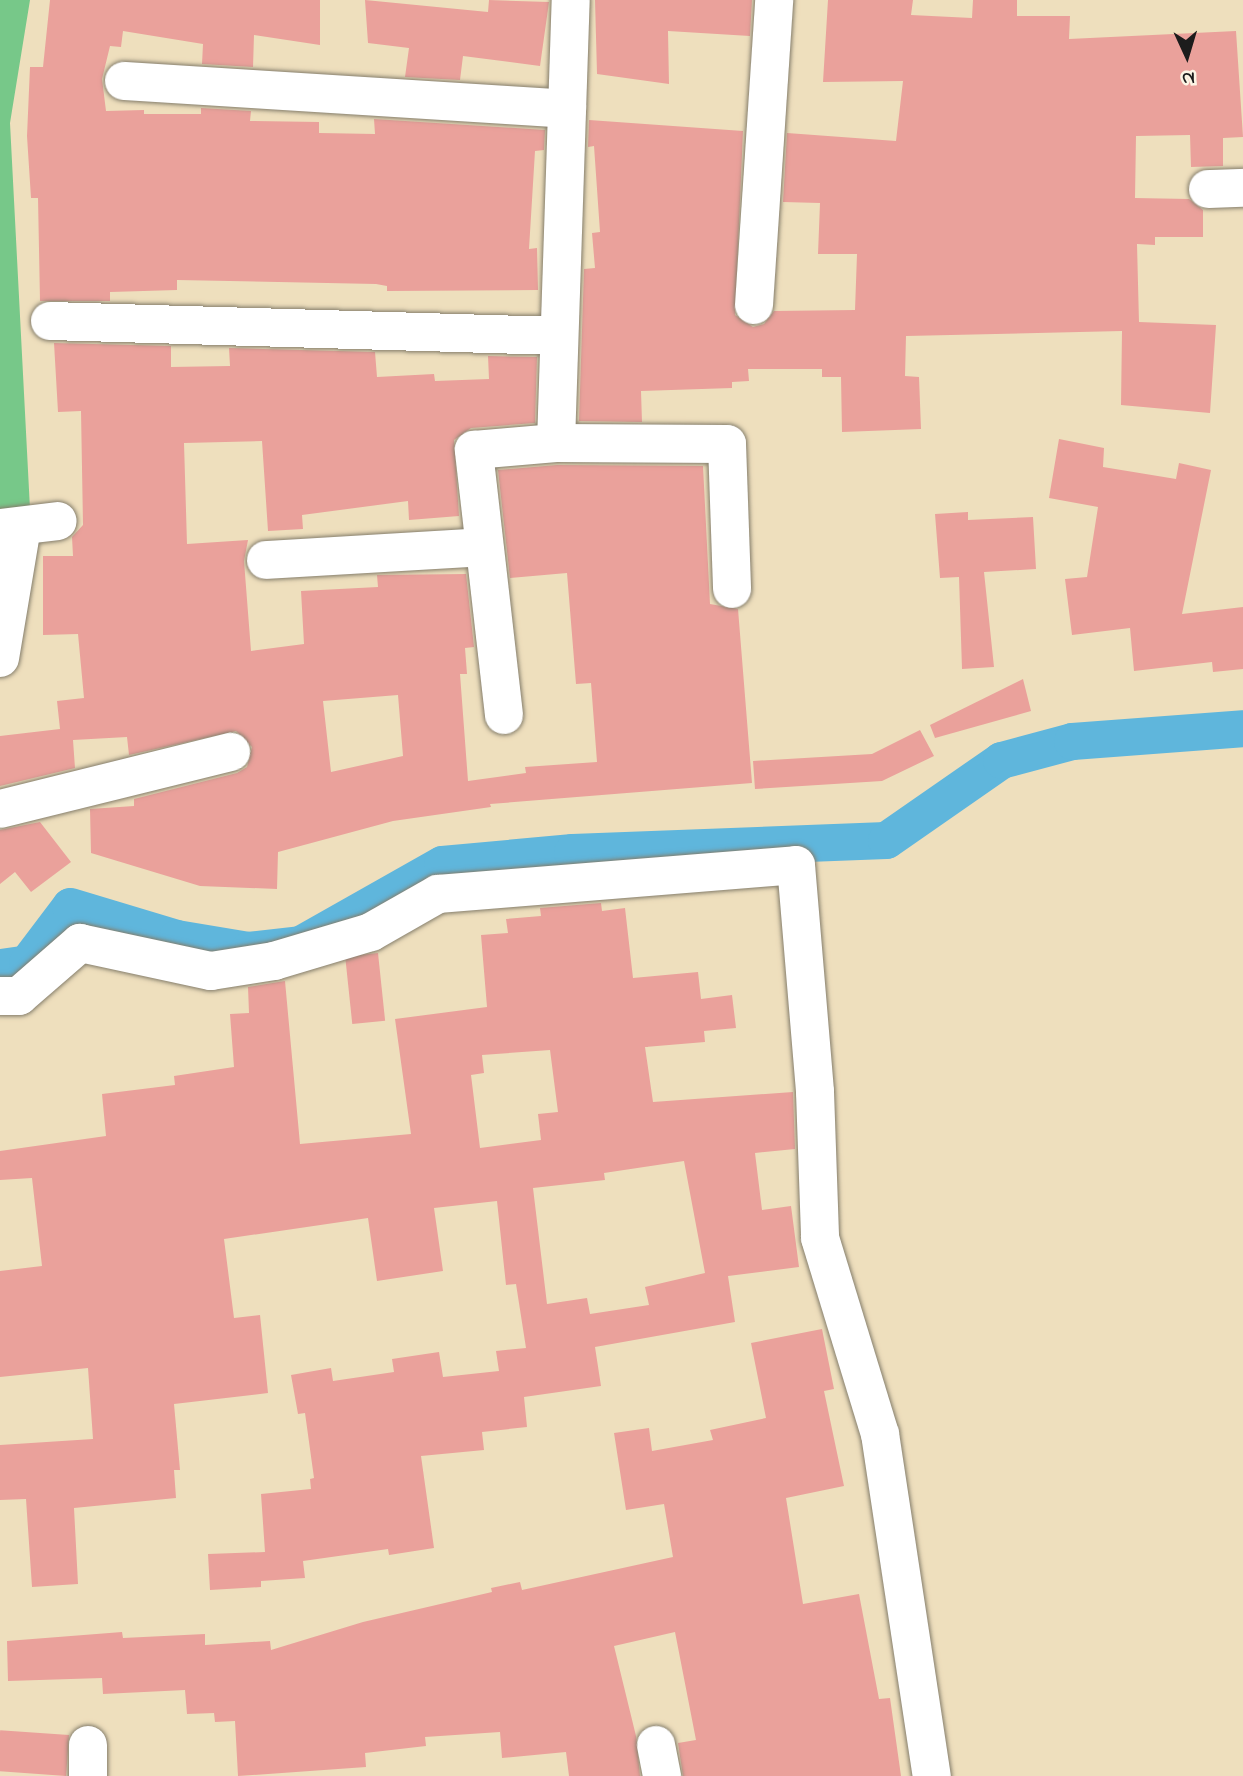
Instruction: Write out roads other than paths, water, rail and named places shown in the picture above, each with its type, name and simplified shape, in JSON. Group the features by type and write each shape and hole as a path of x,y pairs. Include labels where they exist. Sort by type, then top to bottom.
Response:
{"street":[{"path":"555,443 571,0"},
{"path":"754,305 774,0"},
{"path":"124,81 567,109"},
{"path":"50,321 559,337"},
{"path":"504,715 474,450 555,443 727,444 732,589"},
{"path":"0,658 27,525"},
{"path":"266,560 484,547"},
{"path":"0,809 231,752"},
{"path":"0,996 19,996 80,943 211,971 274,961 371,932 438,894 796,865 815,1092 820,1238 880,1434 932,1776"}],"waterway":[{"path":"0,967 27,963 70,906 176,938 248,950 300,944 442,864 572,852 886,840 1001,760 1072,741 1243,728"}]}
